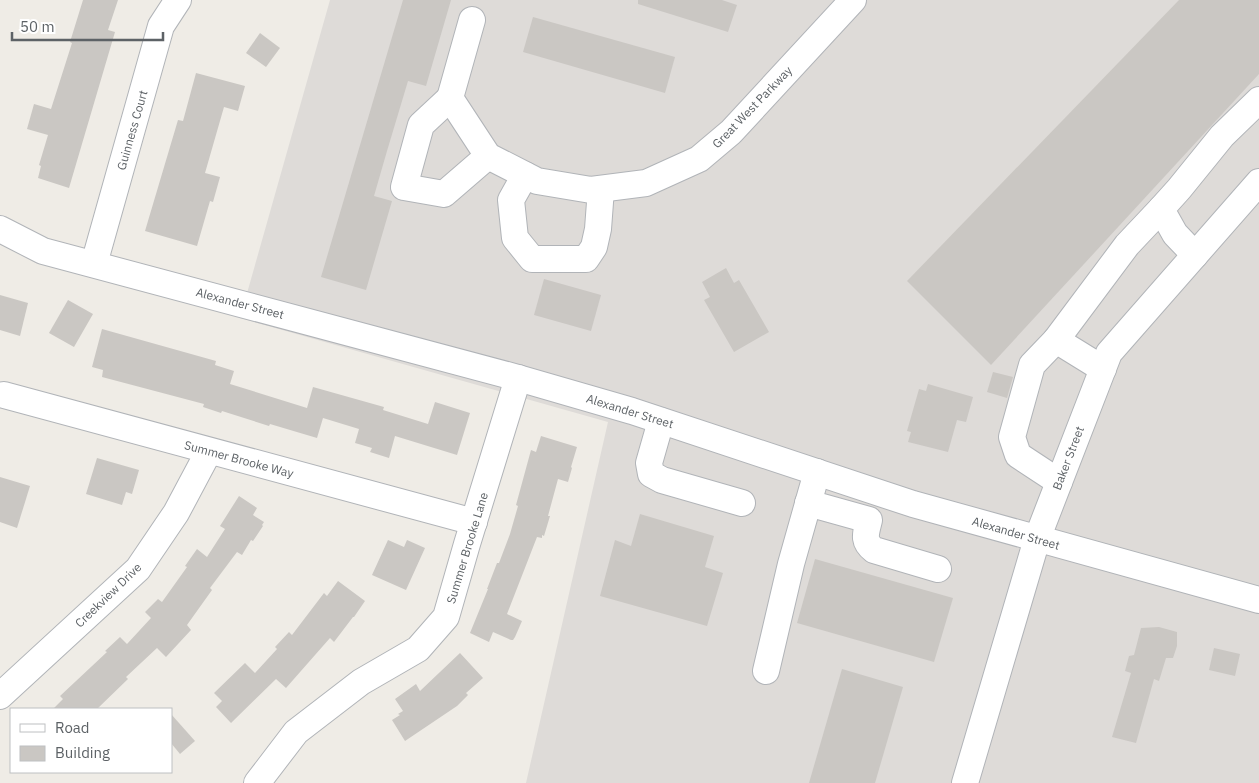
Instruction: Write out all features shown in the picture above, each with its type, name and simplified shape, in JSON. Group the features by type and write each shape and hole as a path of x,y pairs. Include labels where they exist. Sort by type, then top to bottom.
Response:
{"street":[{"name":"Guinness Court","path":"94,264 161,26 178,0"},
{"name":"Great West Parkway","path":"488,156 537,181 591,190 646,183 699,159 731,132 853,0"},
{"path":"450,98 488,156 444,194 404,187 421,125 450,98 472,20"},
{"path":"1059,482 1018,455 1012,437 1032,365 1056,340 1127,245 1179,189 1222,136 1259,100"},
{"path":"525,175 511,200 515,238 532,259 586,259 594,247 598,229 601,189"},
{"name":"Baker Street","path":"965,783 1037,538 1109,353 1259,182"},
{"path":"1161,209 1175,234 1195,255"},
{"name":"Alexander Street","path":"0,229 43,251 518,378 662,421 913,504 1259,600"},
{"path":"1056,340 1103,369"},
{"name":"Summer Brooke Lane","path":"257,783 296,732 361,682 418,649 446,617 518,378"},
{"name":"Summer Brooke Way","path":"4,395 474,522"},
{"path":"662,421 649,462 651,474 662,480 742,503"},
{"name":"Creekview Drive","path":"0,696 138,569 176,513 209,450"},
{"path":"766,671 791,564 817,472"},
{"path":"878,492 866,534 866,541 869,546 874,550 938,569"},
{"path":"808,503 869,520"}],"shaded area":[{"path":"330,0 1259,0 1259,783 526,783 608,422 240,318"}],"building":[{"path":"83,0 118,0 108,30 115,32 69,188 38,178 41,166 39,165 48,135 27,129 34,104 51,109 72,43 70,42"},
{"path":"403,0 451,0 426,86 408,81 387,151 374,196 392,201 366,290 321,277"},
{"path":"638,0 722,0 737,5 728,32 638,4"},
{"path":"1179,0 1259,0 1259,74 991,365 907,281"},
{"path":"533,17 675,57 665,93 523,52"},
{"path":"260,33 280,48 266,67 246,53"},
{"path":"196,73 245,86 238,111 224,107 205,173 220,177 213,202 210,201 197,246 145,231 178,120 183,121"},
{"path":"726,268 734,283 739,280 769,332 734,352 704,300 710,297 702,282"},
{"path":"544,279 601,295 591,331 534,315"},
{"path":"0,295 28,303 20,336 0,330"},
{"path":"68,300 93,314 74,347 49,333"},
{"path":"102,329 216,361 215,365 234,371 230,384 307,408 313,387 384,407 383,410 428,424 435,402 470,413 457,455 395,436 389,458 370,452 372,448 355,443 359,429 323,418 317,438 270,424 269,426 222,411 221,413 203,407 204,404 102,377 103,370 92,367"},
{"path":"993,372 1013,377 1007,398 987,392"},
{"path":"928,384 973,397 966,422 957,420 948,452 908,442 911,432 907,431 919,389 926,391"},
{"path":"541,436 577,447 572,468 568,482 558,479 544,536 542,535 542,538 537,537 507,614 522,621 515,637 511,640 493,632 489,642 470,633 510,534 531,450 536,452"},
{"path":"97,458 139,470 132,494 126,492 122,505 86,494"},
{"path":"0,477 30,486 17,528 0,522"},
{"path":"239,496 257,508 253,515 264,522 242,555 237,552 210,588 212,590 187,625 191,630 166,657 157,648 126,677 128,679 98,708 54,708 63,699 60,696 107,652 105,651 120,637 127,644 151,618 145,612 158,599 162,602 187,567 185,566 197,549 207,557 225,529 220,526"},
{"path":"640,514 714,536 705,567 723,573 707,626 600,596 615,540 631,546"},
{"path":"388,540 404,547 407,540 425,548 406,590 372,575"},
{"path":"815,559 953,598 934,662 797,623"},
{"path":"338,581 365,601 354,617 334,642 330,638 286,688 276,679 231,723 216,707 222,701 214,693 245,663 255,673 277,649 275,647 289,632 292,635 324,593 327,596"},
{"path":"1159,627 1177,632 1177,646 1173,658 1166,658 1159,681 1154,679 1136,743 1112,737 1131,673 1125,671 1129,656 1134,655 1141,628"},
{"path":"1214,648 1240,654 1235,676 1209,670"},
{"path":"460,653 483,678 466,693 468,695 457,706 405,741 392,720 403,711 395,699 416,684 420,691"},
{"path":"842,669 903,687 875,783 809,783"},
{"path":"172,715 195,741 180,754 172,744"}]}
